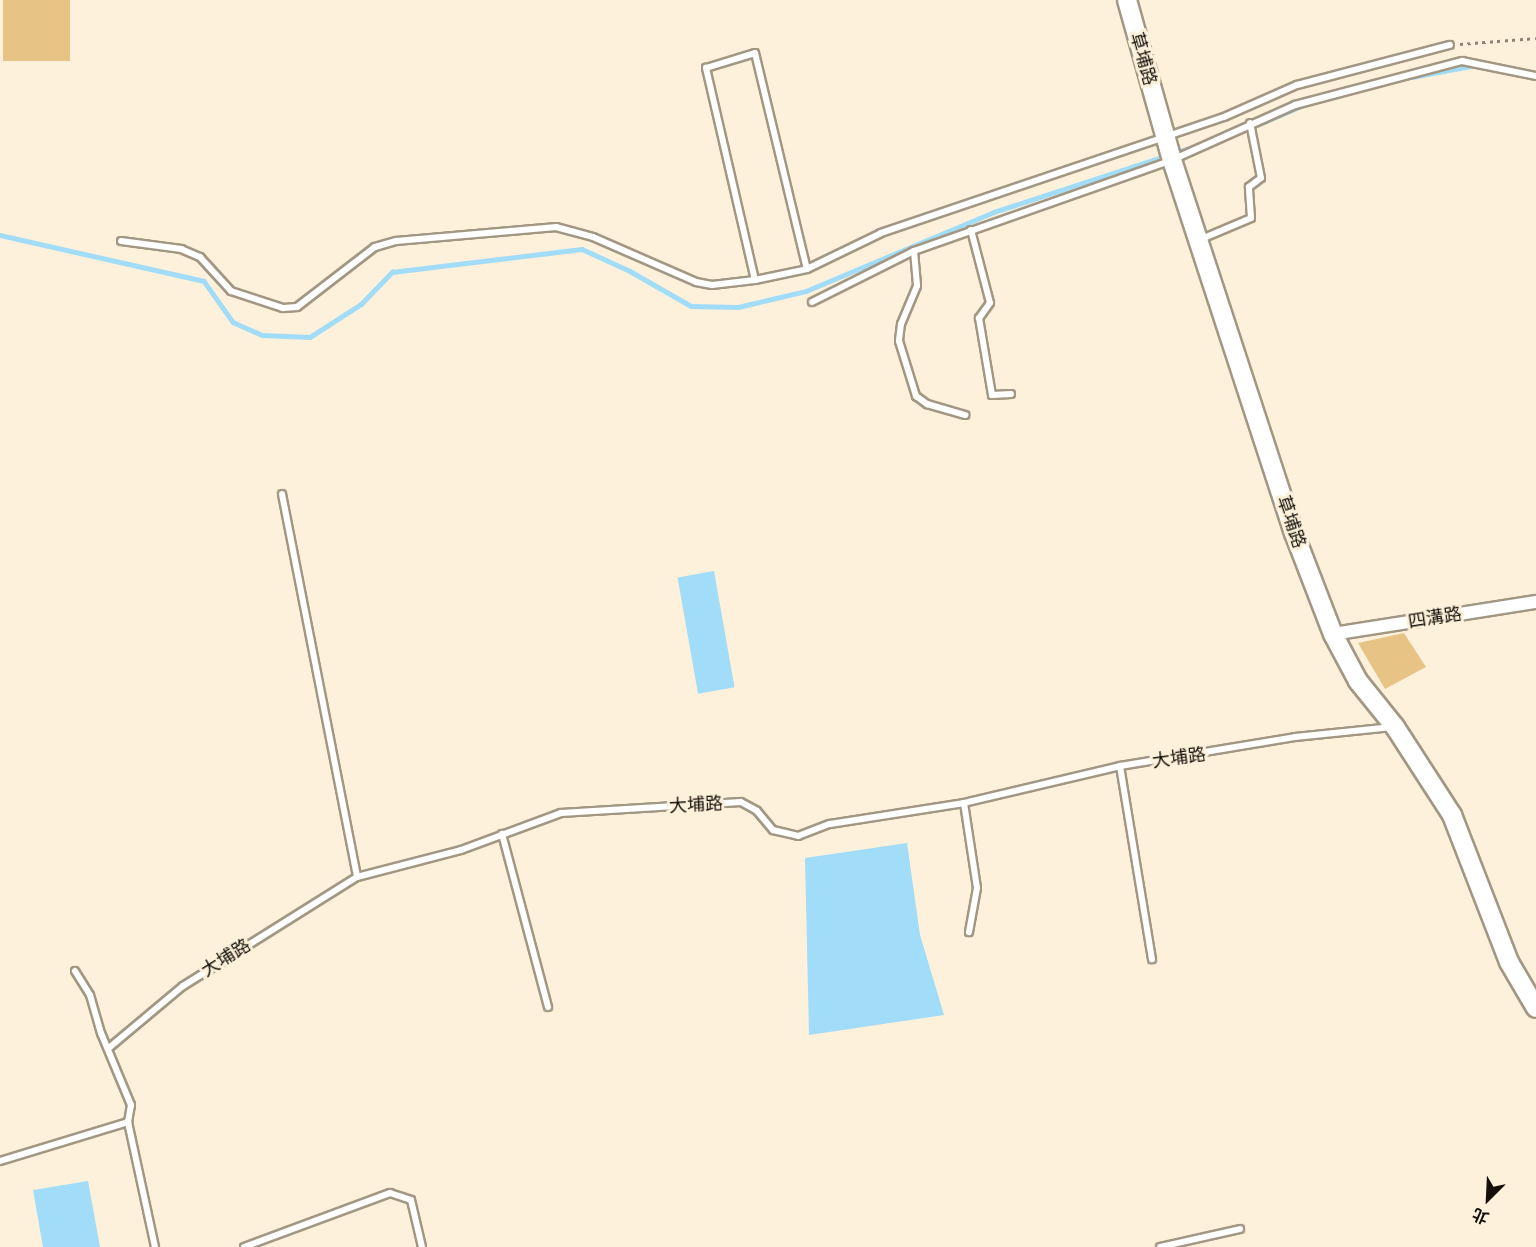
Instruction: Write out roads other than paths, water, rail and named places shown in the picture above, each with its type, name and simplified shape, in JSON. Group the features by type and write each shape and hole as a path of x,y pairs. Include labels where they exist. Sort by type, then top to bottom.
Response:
{"street":[{"name":"草埔路","path":"1126,0 1164,135 1294,533 1334,634 1358,681 1395,727 1452,815 1509,962 1536,1008"},
{"name":"四溝路","path":"1334,634 1536,602"}],"lane":[{"path":"121,241 181,249 200,257 231,291 283,308 297,307 375,247 396,241 556,227 593,237 696,282 712,285 755,280 807,269 881,233 1164,135 1224,117 1297,85 1450,45"},
{"path":"755,280 706,68 754,53 807,269"},
{"path":"812,302 914,251 1172,160 1250,123 1295,105 1462,61 1536,76"},
{"path":"1198,240 1251,218 1249,187 1261,178 1250,123"},
{"path":"972,230 990,303 978,318 992,395 1011,394"},
{"path":"914,251 917,286 901,324 899,341 916,396 927,404 965,414"},
{"path":"282,494 357,877"},
{"name":"大埔路","path":"110,1047 183,986 357,877 461,850 561,813 741,802 757,810 773,831 798,836 830,824 964,803 1120,766 1295,737 1395,727"},
{"path":"1120,766 1152,959"},
{"path":"964,803 977,888 969,932"},
{"path":"502,834 548,1007"},
{"path":"75,971 90,995 101,1033 110,1047 131,1105 128,1122 155,1247"},
{"path":"0,1161 128,1122"},
{"path":"244,1247 390,1193 411,1200 422,1247"},
{"path":"1160,1247 1240,1229"}],"water":[{"path":"714,571 734,687 698,694 678,577"},
{"path":"907,843 920,935 944,1015 809,1035 805,858"},
{"path":"88,1181 100,1247 43,1247 33,1190"}],"waterway":[{"path":"1412,77 1477,65"},
{"path":"1250,128 1306,104"},
{"path":"1173,153 1202,144"},
{"path":"0,235 204,281 233,322 262,335 310,337 361,304 392,272 582,249 630,271 691,306 738,307 806,291 994,212 1165,156"}]}
